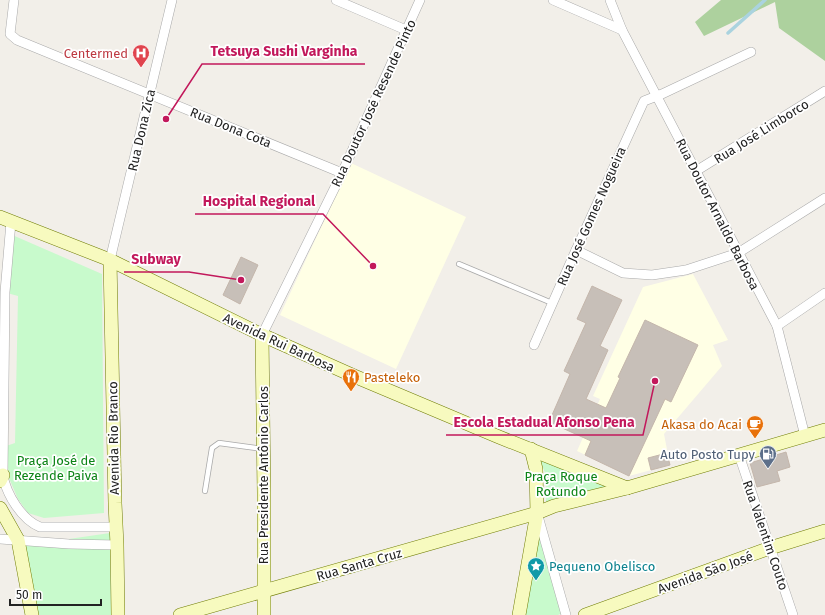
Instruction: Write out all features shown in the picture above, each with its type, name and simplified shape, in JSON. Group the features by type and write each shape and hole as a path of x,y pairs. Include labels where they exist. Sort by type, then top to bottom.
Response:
{"main road":[{"name":"Avenida Rui Barbosa","path":"6,219 110,260 262,335 354,376 627,488"},
{"name":"Avenida Rio Branco","path":"110,260 118,615"},
{"name":"Rua Presidente Antônio Carlos","path":"262,335 264,615"},
{"path":"537,513 557,505 627,488 825,430"},
{"path":"519,615 537,513 536,469 530,449"},
{"path":"0,508 18,540 32,615"},
{"name":"Rua Santa Cruz","path":"180,615 537,513"},
{"name":"Avenida São José","path":"585,615 770,548 825,531"}],"street":[{"name":"Rua Dona Cota","path":"14,0 10,34 17,40 342,173"},
{"name":"Rua Dona Zica","path":"110,260 172,0"},
{"path":"336,0 406,30"},
{"name":"Rua Doutor José Resende Pinto","path":"262,335 342,173 420,0"},
{"path":"553,0 571,3 622,30"},
{"name":"Rua Doutor Arnaldo Barbosa","path":"610,0 622,30 658,96 777,326 805,436"},
{"name":"Rua José Gomes Nogueira","path":"534,345 644,101 658,96 751,52"},
{"name":"Rua José Limborco","path":"696,171 825,91"},
{"path":"576,250 623,272 652,275 686,270 738,253 825,198"},
{"path":"6,219 3,290 2,478 18,508 34,524 40,527 116,527"},
{"path":"777,326 825,293"},
{"name":"Rua Valentim Couto","path":"739,455 793,615"},
{"path":"537,513 566,615"},
{"path":"0,539 69,544 117,545"}],"lane":[{"path":"459,264 552,303"},
{"path":"205,491 212,448 219,443 264,449"}],"shaded area":[{"path":"351,163 466,217 396,369 280,315"},
{"path":"693,274 728,340 713,345 722,366 664,434 670,465 629,476 577,451 600,399 593,396 643,287"}],"green space":[{"path":"721,0 825,0 825,61 779,28 775,2 704,36 695,22"},
{"name":"Praça José de Rezende Paiva","path":"10,234 102,274 104,513 44,518 28,513 18,499 9,478 6,446 15,443 18,296 7,293"},
{"name":"Praça Roque Rotundo","path":"539,458 612,487 546,503 546,475"},
{"path":"538,521 562,613 558,615 521,615"},
{"path":"110,533 111,615 35,615 20,537 55,541"}],"building":[{"path":"241,257 258,265 240,304 223,295"},
{"path":"592,286 622,300 600,346 608,350 586,399 606,408 620,378 618,377 645,320 698,345 671,402 665,399 629,476 585,455 591,441 549,422 570,374 564,371 586,323 577,319"},
{"name":"Auto Posto Tupy","path":"786,452 790,467 777,471 780,481 757,487 750,463"},
{"path":"667,453 670,465 651,470 648,458"}],"waterway":[{"path":"728,33 765,0"}],"place":[{"name":"Centermed","path":"141,68"},
{"name":"Tetsuya Sushi Varginha","path":"166,119"},
{"name":"Hospital Regional","path":"373,266"},
{"name":"Subway","path":"241,280"},
{"name":"Escola Estadual Afonso Pena","path":"655,381"},
{"name":"Pasteleko","path":"351,392"},
{"name":"Akasa do Acai","path":"755,439"},
{"name":"Auto Posto Tupy","path":"768,469"},
{"name":"Pequeno Obelisco","path":"536,581"}]}
